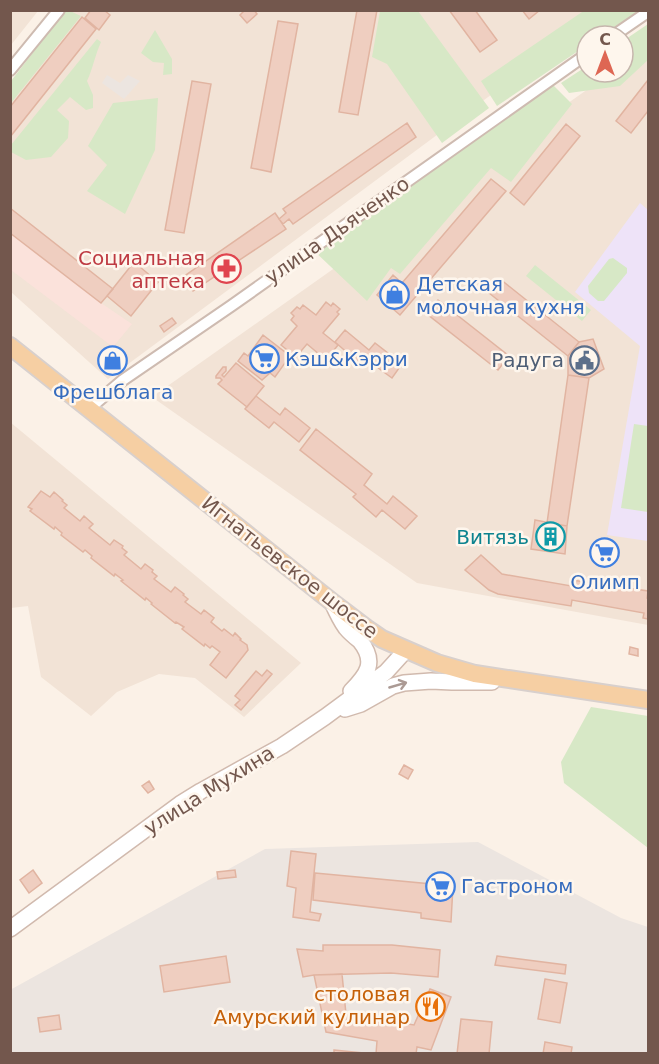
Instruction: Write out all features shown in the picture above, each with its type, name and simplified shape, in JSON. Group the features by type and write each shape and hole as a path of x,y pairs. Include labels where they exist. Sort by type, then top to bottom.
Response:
{"main road":[{"name":"Игнатьевское шоссе","path":"10,346 332,602 382,639 437,663 475,674 648,700"},
{"path":"325,717 366,674 368,666 366,650 339,618 332,602"},
{"name":"улица Мухина","path":"10,929 180,804 282,746 325,717 386,672 406,650"},
{"path":"325,717 361,704 404,682 528,682"}],"street":[{"path":"10,70 59,10"},
{"path":"630,24 648,12"},
{"name":"улица Дьяченко","path":"90,408 123,380 575,62"}],"shaded area":[{"path":"10,11 38,11 11,45"},
{"path":"72,11 604,11 586,24 575,24 575,33 108,379 11,292 11,88"},
{"path":"648,46 648,625 417,583 152,397 595,84 635,84 635,60"},
{"path":"107,75 120,83 128,75 140,81 124,99 102,83"},
{"path":"640,203 648,210 648,541 607,535 640,346 575,292"},
{"path":"10,233 132,324 113,347 11,270"},
{"path":"10,422 301,663 244,717 195,678 159,674 117,692 91,716 41,677 28,606 11,608"},
{"path":"478,842 621,918 648,927 648,1053 11,1053 10,990 265,849"}],"green space":[{"path":"585,10 638,11 619,24 575,24 575,53 497,106 481,81"},
{"path":"65,11 81,16 11,103 11,81"},
{"path":"380,11 418,11 489,108 442,143 387,64 372,57"},
{"path":"648,24 648,60 635,72 635,33"},
{"path":"155,30 172,59 172,74 163,75 164,63 153,62 141,53"},
{"path":"97,39 101,42 87,81 93,95 93,108 86,110 70,97 57,110 69,121 68,138 51,157 26,160 11,152 11,145"},
{"path":"575,74 575,84 622,84 569,93 561,83"},
{"path":"549,81 572,104 511,182 491,168 400,274 391,268 367,301 311,248"},
{"path":"158,98 155,150 125,214 87,191 107,165 88,146 113,103"},
{"path":"613,258 627,268 627,273 604,301 598,301 589,293 588,286 609,259"},
{"path":"535,265 591,310 582,321 526,276"},
{"path":"634,424 648,426 648,512 621,508"},
{"path":"591,707 648,716 648,848 564,783 561,762"}],"building":[{"path":"91,10 104,10 110,15 99,30 85,18"},
{"path":"245,10 254,10 257,14 247,23 240,15"},
{"path":"357,10 377,10 358,115 339,112"},
{"path":"449,10 475,10 497,40 480,52"},
{"path":"522,10 540,10 529,19"},
{"path":"82,17 96,29 10,137 10,107"},
{"path":"278,21 298,24 271,172 251,168"},
{"path":"648,80 648,111 631,133 616,121"},
{"path":"192,81 211,84 184,233 165,230"},
{"path":"407,123 416,137 293,224 289,219 283,224 279,219 286,213 283,209"},
{"path":"566,124 580,136 524,205 510,193"},
{"path":"491,179 506,191 400,315 377,295 393,275 402,283"},
{"path":"10,208 113,289 101,303 10,233"},
{"path":"275,213 286,229 193,291 183,277"},
{"path":"134,262 158,282 131,316 107,296"},
{"path":"500,279 579,342 568,356 489,293"},
{"path":"438,300 509,356 498,370 427,314"},
{"path":"326,302 331,306 333,303 340,309 337,312 339,314 323,333 338,345 326,360 307,344 296,357 281,345 297,326 291,320 294,316 291,313 303,305 316,315"},
{"path":"172,318 176,323 164,332 160,326"},
{"path":"345,330 369,350 375,343 402,364 392,378 363,357 358,362 335,342"},
{"name":"Кэш&Кэрри","path":"263,335 290,356 275,377 270,373 262,380 238,361 244,353 248,356"},
{"path":"593,339 604,369 589,378 568,375 568,356 579,342"},
{"path":"118,352 122,357 112,365 108,360"},
{"path":"236,363 264,386 247,407 218,384 222,380 216,378 223,367 226,367 222,375 224,377"},
{"path":"568,375 589,378 567,526 547,523"},
{"path":"256,396 280,415 285,408 310,428 299,442 274,422 269,428 245,409"},
{"path":"316,429 372,474 364,485 387,504 393,496 417,516 405,529 382,510 376,517 353,497 356,494 300,450"},
{"path":"41,491 50,497 54,492 67,505 64,508 80,521 84,516 93,524 89,528 110,545 114,540 123,546 122,548 127,552 124,555 141,569 145,564 157,576 154,579 171,592 175,587 188,599 185,602 201,614 204,610 214,618 211,622 222,631 224,629 233,636 235,633 247,645 248,650 226,678 210,665 220,652 212,646 210,648 205,644 204,646 182,629 184,627 175,623 146,598 145,600 121,581 123,580 115,574 114,576 91,558 92,556 85,550 83,552 61,535 62,533 55,527 54,529 30,511 32,509 28,507"},
{"name":"Витязь","path":"535,520 567,526 565,554 531,549"},
{"name":"Олимп","path":"600,546 612,548 610,558 599,557"},
{"path":"481,555 502,574 571,586 572,580 648,591 648,619 643,618 644,613 572,600 571,606 498,594 489,590 465,570"},
{"path":"630,647 638,649 638,656 629,654"},
{"path":"267,670 272,674 241,710 235,705 240,700 235,696 256,671 262,676"},
{"path":"404,765 413,770 408,779 399,774"},
{"path":"149,781 154,789 148,793 142,786"},
{"path":"291,851 316,854 310,912 321,914 319,921 293,917 296,888 287,886"},
{"path":"33,870 42,883 29,893 20,880"},
{"path":"235,870 236,877 218,879 217,872"},
{"path":"315,873 453,886 451,922 421,918 421,913 313,900"},
{"path":"323,945 392,945 440,950 438,977 391,973 303,977 297,949 323,951"},
{"path":"226,956 230,982 164,992 160,966"},
{"path":"497,956 566,965 565,974 495,965"},
{"path":"342,974 346,1014 414,1025 430,989 451,997 431,1050 417,1047 416,1054 376,1054 377,1041 326,1032 314,975"},
{"path":"545,979 567,983 560,1023 538,1019"},
{"path":"59,1015 61,1029 40,1032 38,1018"},
{"path":"461,1019 492,1022 489,1054 457,1054"},
{"path":"545,1042 572,1047 571,1054 543,1054"},
{"path":"334,1050 363,1053 363,1054 334,1054"}],"place":[{"name":"Социальная аптека","path":"226,269"},
{"name":"Детская молочная кухня","path":"395,295"},
{"name":"Кэш&Кэрри","path":"264,359"},
{"name":"Радуга","path":"585,360"},
{"name":"Фрешблага","path":"113,361"},
{"name":"Витязь","path":"550,537"},
{"name":"Олимп","path":"605,552"},
{"name":"Гастроном","path":"440,886"},
{"name":"столовая Амурский кулинар","path":"431,1006"}]}
